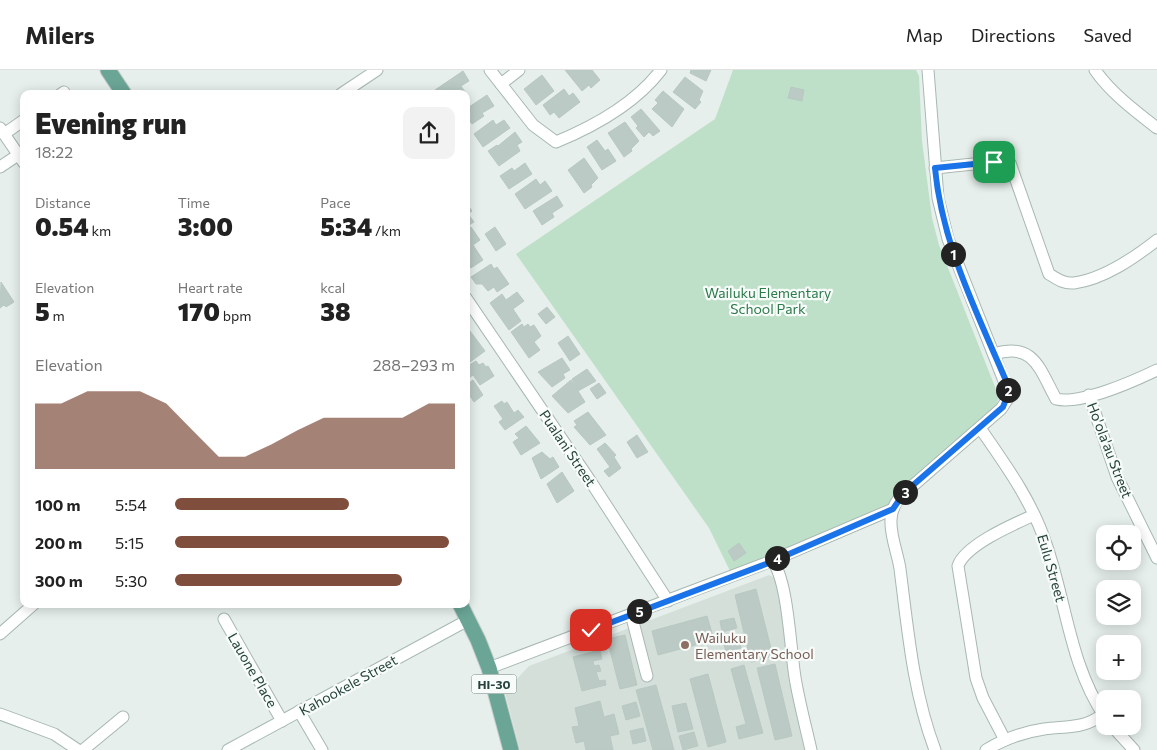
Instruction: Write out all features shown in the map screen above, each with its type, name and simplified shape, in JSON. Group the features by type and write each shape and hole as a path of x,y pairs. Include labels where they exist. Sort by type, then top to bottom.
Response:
{"main road":[{"path":"108,70 121,90"},
{"name":"HI-30","path":"462,608 490,668 511,750"}],"street":[{"path":"346,90 377,70"},
{"path":"490,70 534,125 556,142 586,129 628,102 661,70"},
{"path":"501,84 519,70"},
{"path":"928,70 938,198 948,239 1007,383 1008,394 1004,405 904,493 893,509 891,527 898,560 912,669 918,698 935,750"},
{"path":"1095,70 1101,80 1157,128"},
{"path":"20,122 2,131 20,158"},
{"path":"0,167 20,159"},
{"path":"935,168 1002,161 1010,162 1049,274 1060,281 1073,283 1100,275 1136,256 1157,240"},
{"name":"Pualani Street","path":"470,304 591,482 668,601"},
{"name":"Ho'ola'au Street","path":"994,354 1016,349 1025,352 1035,362 1056,399 1070,400 1089,396 1157,370"},
{"name":"Ho'ola'au Street","path":"1089,396 1117,477 1157,558"},
{"name":"Eulu Street","path":"980,428 1018,484 1034,515 1046,544 1072,640 1096,701"},
{"path":"490,668 772,560 893,509"},
{"path":"1005,740 982,698 976,678 958,566 965,554 993,536 1034,515"},
{"path":"772,560 777,568 782,586 796,684 812,750"},
{"path":"0,634 29,608"},
{"path":"631,614 647,676"},
{"name":"Lauone Place","path":"224,619 282,720"},
{"name":"Kahookele Street","path":"228,750 468,620"},
{"path":"299,711 322,750"},
{"path":"0,714 35,725 54,734 78,750"},
{"path":"84,750 123,717"},
{"path":"986,750 1005,740 1036,730 1086,725 1096,720"},
{"path":"1120,735 1134,750"}],"shaded area":[{"name":"Wailuku Elementary School","path":"769,575 777,579 793,695 807,750 520,750 505,692 529,666"}],"green space":[{"name":"Wailuku Elementary School Park","path":"733,70 916,70 919,76 922,141 932,218 939,245 999,397 995,410 888,510 730,571 709,528 516,254 715,119"}],"building":[{"path":"565,70 592,70 600,80 591,88 589,85 582,91"},
{"path":"691,70 711,70 706,81 690,73"},
{"path":"463,71 469,81 461,86 464,90 435,90"},
{"path":"542,75 554,91 536,105 524,89"},
{"path":"685,77 703,91 699,100 701,102 695,109 673,92"},
{"path":"791,87 804,90 802,101 788,98"},
{"path":"564,89 569,96 573,93 580,102 559,118 554,112 550,115 543,105"},
{"path":"663,91 684,109 672,127 652,109 658,103 655,100"},
{"path":"487,95 494,106 482,113 484,116 472,124 470,121 470,106"},
{"path":"641,109 660,131 653,136 649,132 644,137 636,128 638,126 631,117"},
{"path":"493,120 496,125 504,120 510,128 483,147 474,134"},
{"path":"625,122 639,141 631,149 632,151 624,157 608,133"},
{"path":"515,132 522,142 517,145 520,151 499,166 488,151 498,146"},
{"path":"597,140 605,151 608,149 616,161 602,170 587,147"},
{"path":"584,158 598,178 591,185 592,187 584,193 568,170"},
{"path":"525,163 532,174 509,189 500,176 512,168 514,171"},
{"path":"536,179 540,185 545,181 552,191 525,209 515,194"},
{"path":"557,196 563,206 552,213 554,217 542,225 533,211"},
{"path":"470,217 474,222 470,224"},
{"path":"495,227 506,244 496,251 485,234"},
{"path":"470,228 480,240 473,245 483,260 471,268 470,267"},
{"path":"491,264 494,269 497,267 509,284 497,292 494,287 488,291 482,284 476,284 471,277"},
{"path":"1,282 14,302 0,308"},
{"path":"517,292 524,301 513,309 521,321 509,330 490,303 502,294 506,300"},
{"path":"547,307 555,317 546,324 538,314"},
{"path":"522,324 524,327 528,324 530,327 534,325 541,336 534,342 540,350 529,358 511,332"},
{"path":"470,331 485,351 470,362"},
{"path":"568,336 580,354 570,361 558,343"},
{"path":"562,358 570,370 563,374 565,378 552,387 538,372"},
{"path":"476,361 479,365 483,363 486,367 488,366 494,376 480,385 473,375 470,377 470,365"},
{"path":"587,369 596,381 578,391 572,379"},
{"path":"473,380 483,395 474,402 470,396 470,382"},
{"path":"571,380 585,402 568,413 552,396"},
{"path":"599,383 606,393 597,399 590,389"},
{"path":"502,401 504,404 507,402 514,413 518,410 524,417 505,430 499,422 503,419 494,406"},
{"path":"588,412 606,435 590,445 574,427 577,425 574,421"},
{"path":"526,426 540,443 521,455 513,442 519,438 515,434"},
{"path":"637,435 648,452 637,458 627,442"},
{"path":"605,443 616,455 614,457 621,468 609,477 604,471 610,467 597,449"},
{"path":"542,452 550,459 553,457 559,467 541,479 532,458"},
{"path":"562,472 574,491 557,503 547,484"},
{"path":"739,543 746,553 734,561 728,551"},
{"path":"756,589 773,656 751,662 735,595"},
{"path":"707,616 714,640 658,655 652,631"},
{"path":"734,618 737,628 722,632 720,621"},
{"path":"625,635 637,685 620,689 607,639"},
{"path":"738,636 741,648 726,652 723,640"},
{"path":"600,650 602,659 593,661 594,666 599,665 601,671 596,672 599,681 605,680 606,685 582,691 573,657"},
{"path":"775,664 792,736 775,740 757,668"},
{"path":"744,665 763,733 739,739 736,727 746,724 731,669"},
{"path":"708,674 726,742 708,747 690,679"},
{"path":"656,685 674,750 653,750 636,690"},
{"path":"600,701 604,717 614,714 619,734 610,736 613,750 586,750 584,741 576,743 572,727 579,726 575,708"},
{"path":"636,702 640,716 626,720 622,706"},
{"path":"686,703 693,729 678,732 672,706"},
{"path":"643,728 646,741 633,744 630,731"},
{"path":"694,732 698,746 683,750 679,736"}],"place":[{"name":"Wailuku Elementary School","path":"685,645"}],"route":[{"path":"591,630 766,564 842,529 893,509 898,499 904,493 1003,407 1008,394 1007,383 963,280 948,239 938,198 935,168 994,162"}]}
